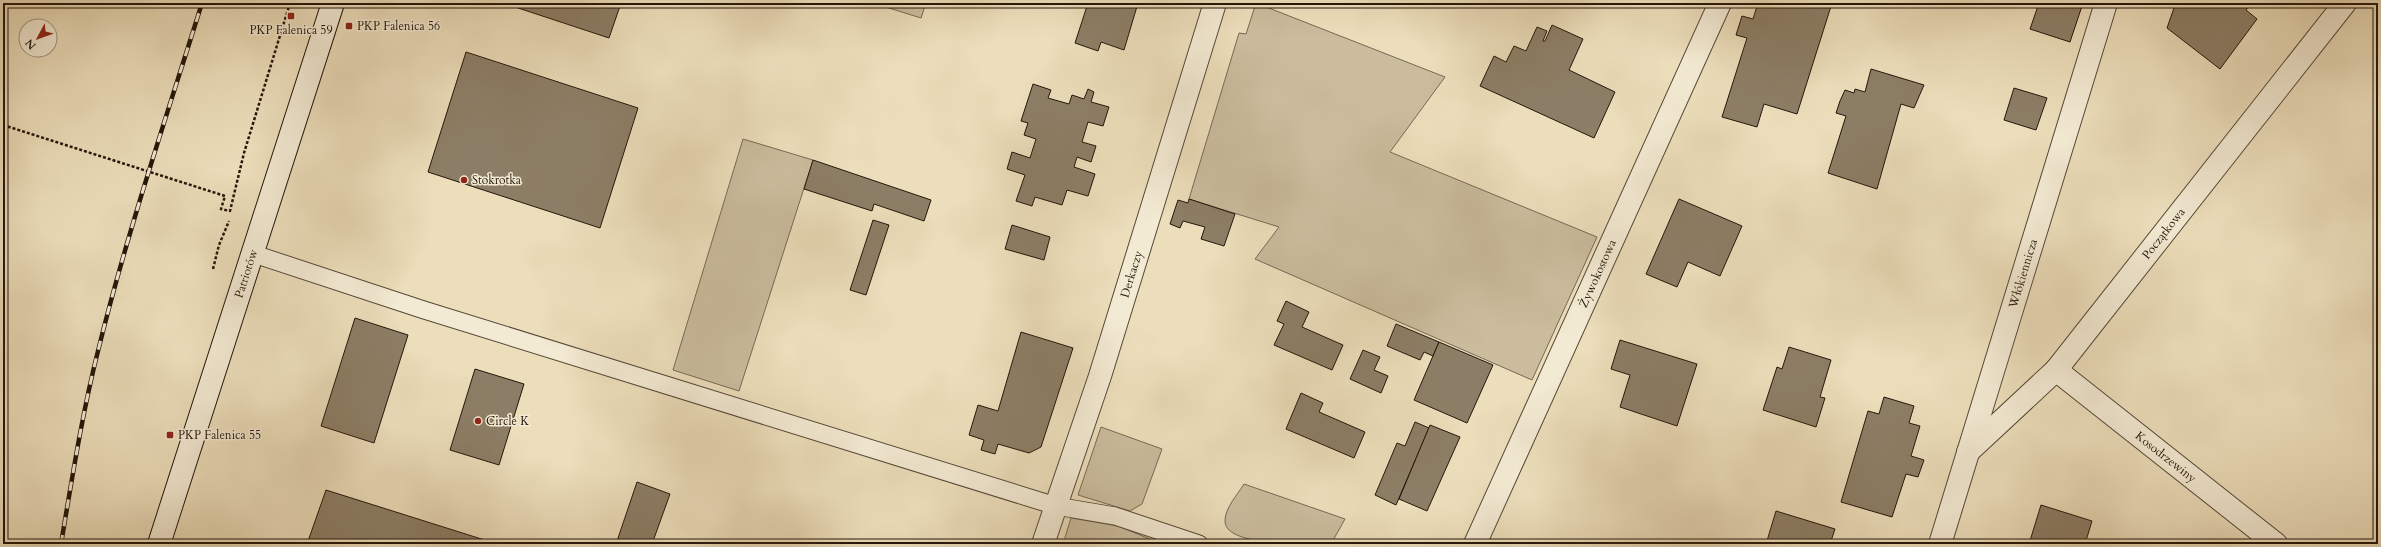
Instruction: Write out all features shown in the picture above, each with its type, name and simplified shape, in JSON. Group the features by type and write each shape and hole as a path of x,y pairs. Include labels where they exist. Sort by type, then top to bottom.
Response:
{"street":[{"name":"Patriotów","path":"159,544 251,253 333,3"},
{"name":"Derkaczy","path":"1043,544 1100,376 1215,3"},
{"name":"Żywokostowa","path":"1476,544 1720,3"},
{"name":"Włókiennicza","path":"1940,544 2106,3"},
{"name":"Początkowa","path":"1968,452 2056,370 2345,3"},
{"name":"Kosodrzewiny","path":"2056,370 2276,544"}],"lane":[{"path":"251,253 432,312 1056,506 1115,516 1199,544"}],"path":[{"path":"3,124 225,196 221,209 230,211 244,153 290,3"}],"shaded area":[{"path":"873,3 926,3 921,18"},
{"path":"1256,3 1445,77 1390,152 1597,237 1532,380 1255,259 1279,227 1189,199 1239,33 1246,34"},
{"path":"743,139 813,160 739,391 673,370"},
{"path":"1101,427 1162,449 1142,504 1130,511 1078,495"},
{"path":"1244,484 1345,519 1331,544 1288,544 1253,540 1239,536 1229,530 1225,522 1225,517 1229,507"},
{"path":"1071,518 1118,526 1162,544 1063,544"}],"building":[{"path":"503,3 621,3 609,38"},
{"path":"1088,3 1138,3 1124,50 1101,42 1098,51 1075,43"},
{"path":"1758,3 1832,3 1797,114 1764,104 1757,127 1722,117 1747,38 1736,35 1742,16 1753,19"},
{"path":"2039,3 2083,3 2070,42 2030,29"},
{"path":"2172,3 2251,3 2246,10 2257,19 2220,69 2167,28 2174,8 2171,6"},
{"path":"1552,25 1583,39 1569,70 1615,92 1594,138 1480,86 1494,56 1506,62 1514,46 1526,51 1537,27 1547,31 1543,41 1545,41"},
{"path":"466,52 638,108 600,228 428,172"},
{"path":"1871,69 1924,85 1914,108 1901,104 1877,189 1828,173 1846,116 1836,113 1840,101 1845,90 1854,93 1855,89 1865,92"},
{"path":"1033,84 1051,90 1048,98 1069,104 1072,95 1084,99 1088,89 1094,92 1091,102 1109,107 1103,126 1088,122 1082,142 1096,146 1091,162 1077,157 1074,167 1095,174 1088,196 1067,190 1062,205 1035,197 1032,206 1016,201 1025,175 1007,169 1012,152 1030,158 1036,139 1024,135 1028,123 1021,121"},
{"path":"2014,88 2047,98 2036,130 2004,120"},
{"path":"813,160 931,200 924,221 874,204 872,211 804,189"},
{"path":"1189,199 1235,214 1224,246 1201,239 1205,227 1183,221 1180,228 1170,224 1178,200 1188,203"},
{"path":"1679,199 1742,226 1720,276 1688,262 1677,287 1646,274"},
{"path":"873,220 889,225 866,295 850,290"},
{"path":"1012,225 1050,237 1044,260 1005,249"},
{"path":"1286,301 1309,312 1302,327 1343,345 1332,370 1274,345 1284,324 1277,321"},
{"path":"355,318 408,335 374,443 321,426"},
{"path":"1396,324 1439,342 1433,356 1424,352 1420,360 1387,346"},
{"path":"1021,332 1073,348 1041,447 1029,453 998,444 995,454 981,450 984,440 969,435 978,405 998,411"},
{"path":"1620,340 1697,364 1677,426 1620,407 1630,375 1611,369"},
{"path":"1439,342 1493,365 1467,423 1414,400"},
{"path":"1789,347 1831,360 1820,397 1825,398 1816,427 1763,410 1777,367 1782,369"},
{"path":"1363,350 1380,357 1374,370 1388,376 1381,393 1350,379"},
{"path":"475,369 524,384 499,465 450,450"},
{"path":"1301,393 1323,403 1319,412 1365,432 1354,458 1286,429"},
{"path":"1884,397 1914,406 1909,423 1920,426 1911,456 1924,460 1918,477 1906,474 1892,517 1841,502 1868,411 1879,414"},
{"path":"1415,422 1429,428 1396,505 1375,495 1397,443 1405,446"},
{"path":"1430,425 1460,437 1427,511 1399,499"},
{"path":"637,482 670,494 652,544 616,544"},
{"path":"326,490 491,542 490,544 307,544"},
{"path":"2041,505 2092,521 2085,544 2029,544"},
{"path":"1776,511 1835,529 1830,544 1766,544"}],"railway":[{"path":"61,544 87,399 109,307 147,176 202,3"}],"place":[{"name":"PKP Falenica 59","path":"291,16"},
{"name":"PKP Falenica 56","path":"349,26"},
{"name":"Stokrotka","path":"464,180"},
{"name":"Circle K","path":"478,421"},
{"name":"PKP Falenica 55","path":"170,435"}]}
